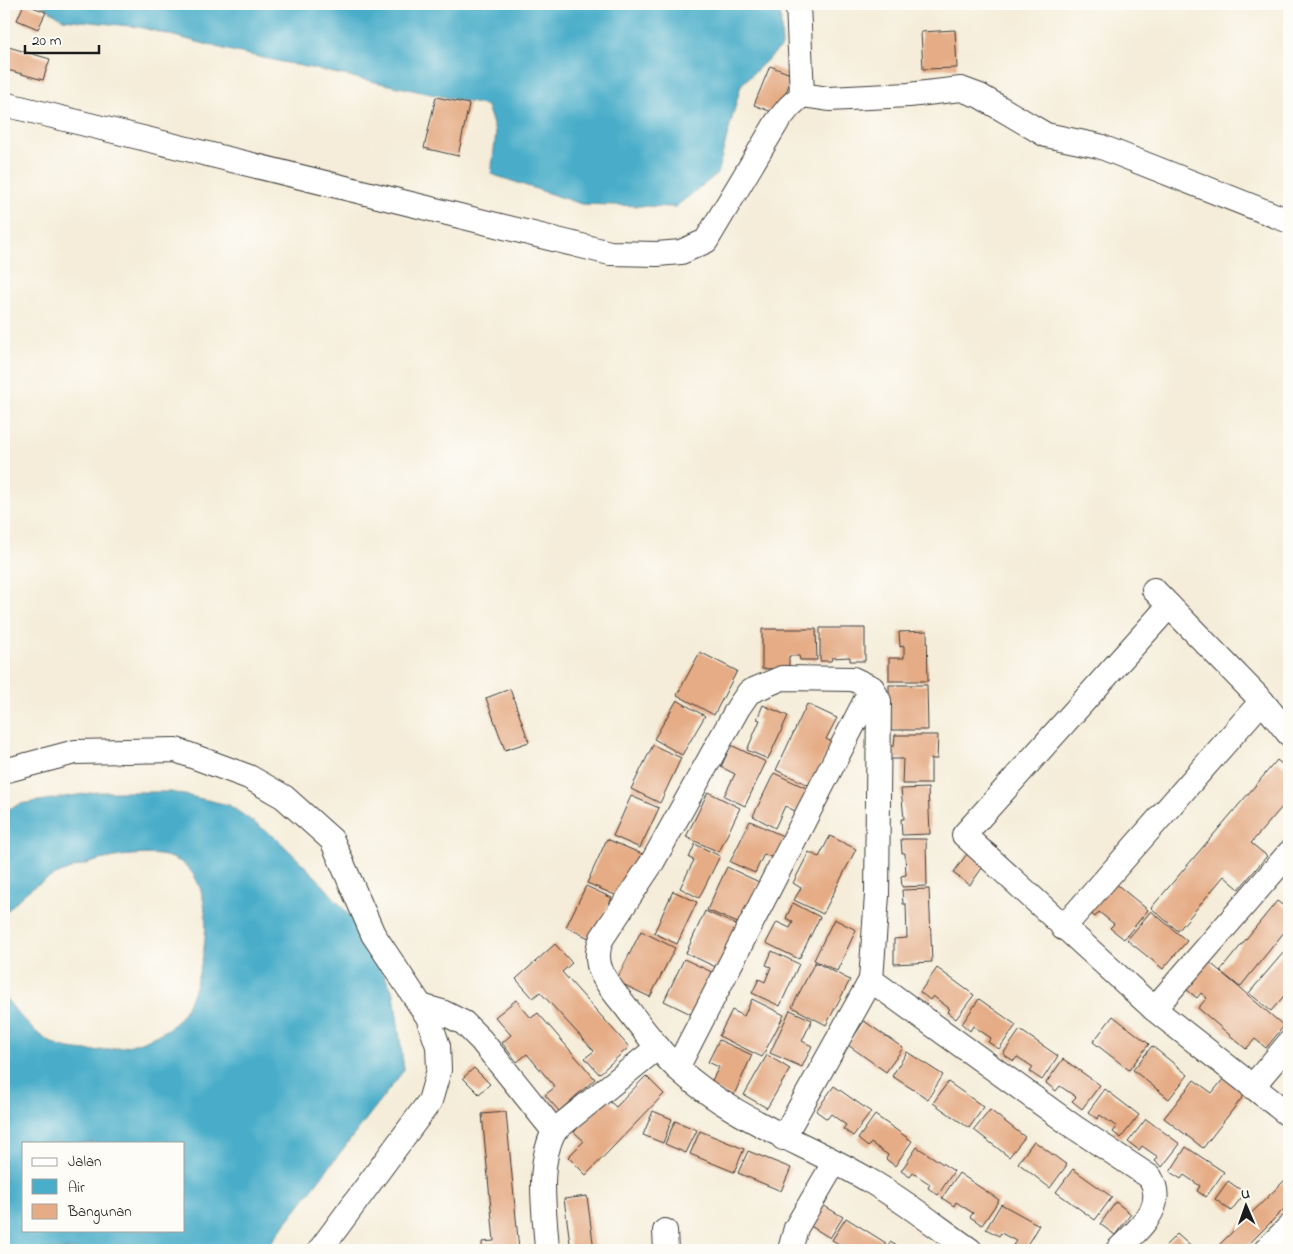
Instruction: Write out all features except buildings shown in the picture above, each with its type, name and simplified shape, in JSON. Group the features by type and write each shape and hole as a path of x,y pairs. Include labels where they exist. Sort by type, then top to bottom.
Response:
{"street":[{"path":"798,4 802,95"},
{"path":"4,104 610,253 656,254 680,252 706,241 778,122 789,107 802,95 839,98 909,95 961,88 980,96 1046,135 1099,146 1289,221"},
{"path":"1289,734 1262,701 1161,598 964,835 1063,928 1154,1009 1289,1115"},
{"path":"784,1138 871,980 877,895 880,701 872,688 852,679 782,678 749,692 738,708 653,861 597,948 597,961 603,978 677,1068 731,1107 784,1138 870,1181 970,1250"},
{"path":"677,1068 872,688"},
{"path":"1063,928 1262,701"},
{"path":"4,771 75,752 176,750 249,777 284,797 332,840 373,934 428,1017 438,1046 439,1070 430,1101 320,1250"},
{"path":"1154,1009 1289,853"},
{"path":"871,980 1074,1127 1150,1177 1157,1188 1157,1197 1152,1210 1118,1250"},
{"path":"421,1006 442,1012 464,1023 481,1040 554,1131"},
{"path":"1252,1087 1289,1043"},
{"path":"547,1250 543,1171 547,1145 554,1131 658,1047"},
{"path":"790,1250 796,1228 834,1163"},
{"path":"1266,1250 1289,1227"}],"water":[{"path":"40,4 780,4 782,46 741,85 717,174 675,207 581,204 491,174 496,134 487,106 236,52 139,27 63,19"},
{"path":"97,792 171,792 229,805 276,838 316,877 361,929 394,994 404,1070 265,1250 4,1250 4,996 38,1034 52,1043 66,1048 83,1051 102,1050 140,1042 157,1035 172,1026 182,1015 190,1000 197,981 202,958 205,912 201,891 193,873 179,861 156,855 137,855 94,861 56,875 31,889 4,914 4,811 20,804"}]}
